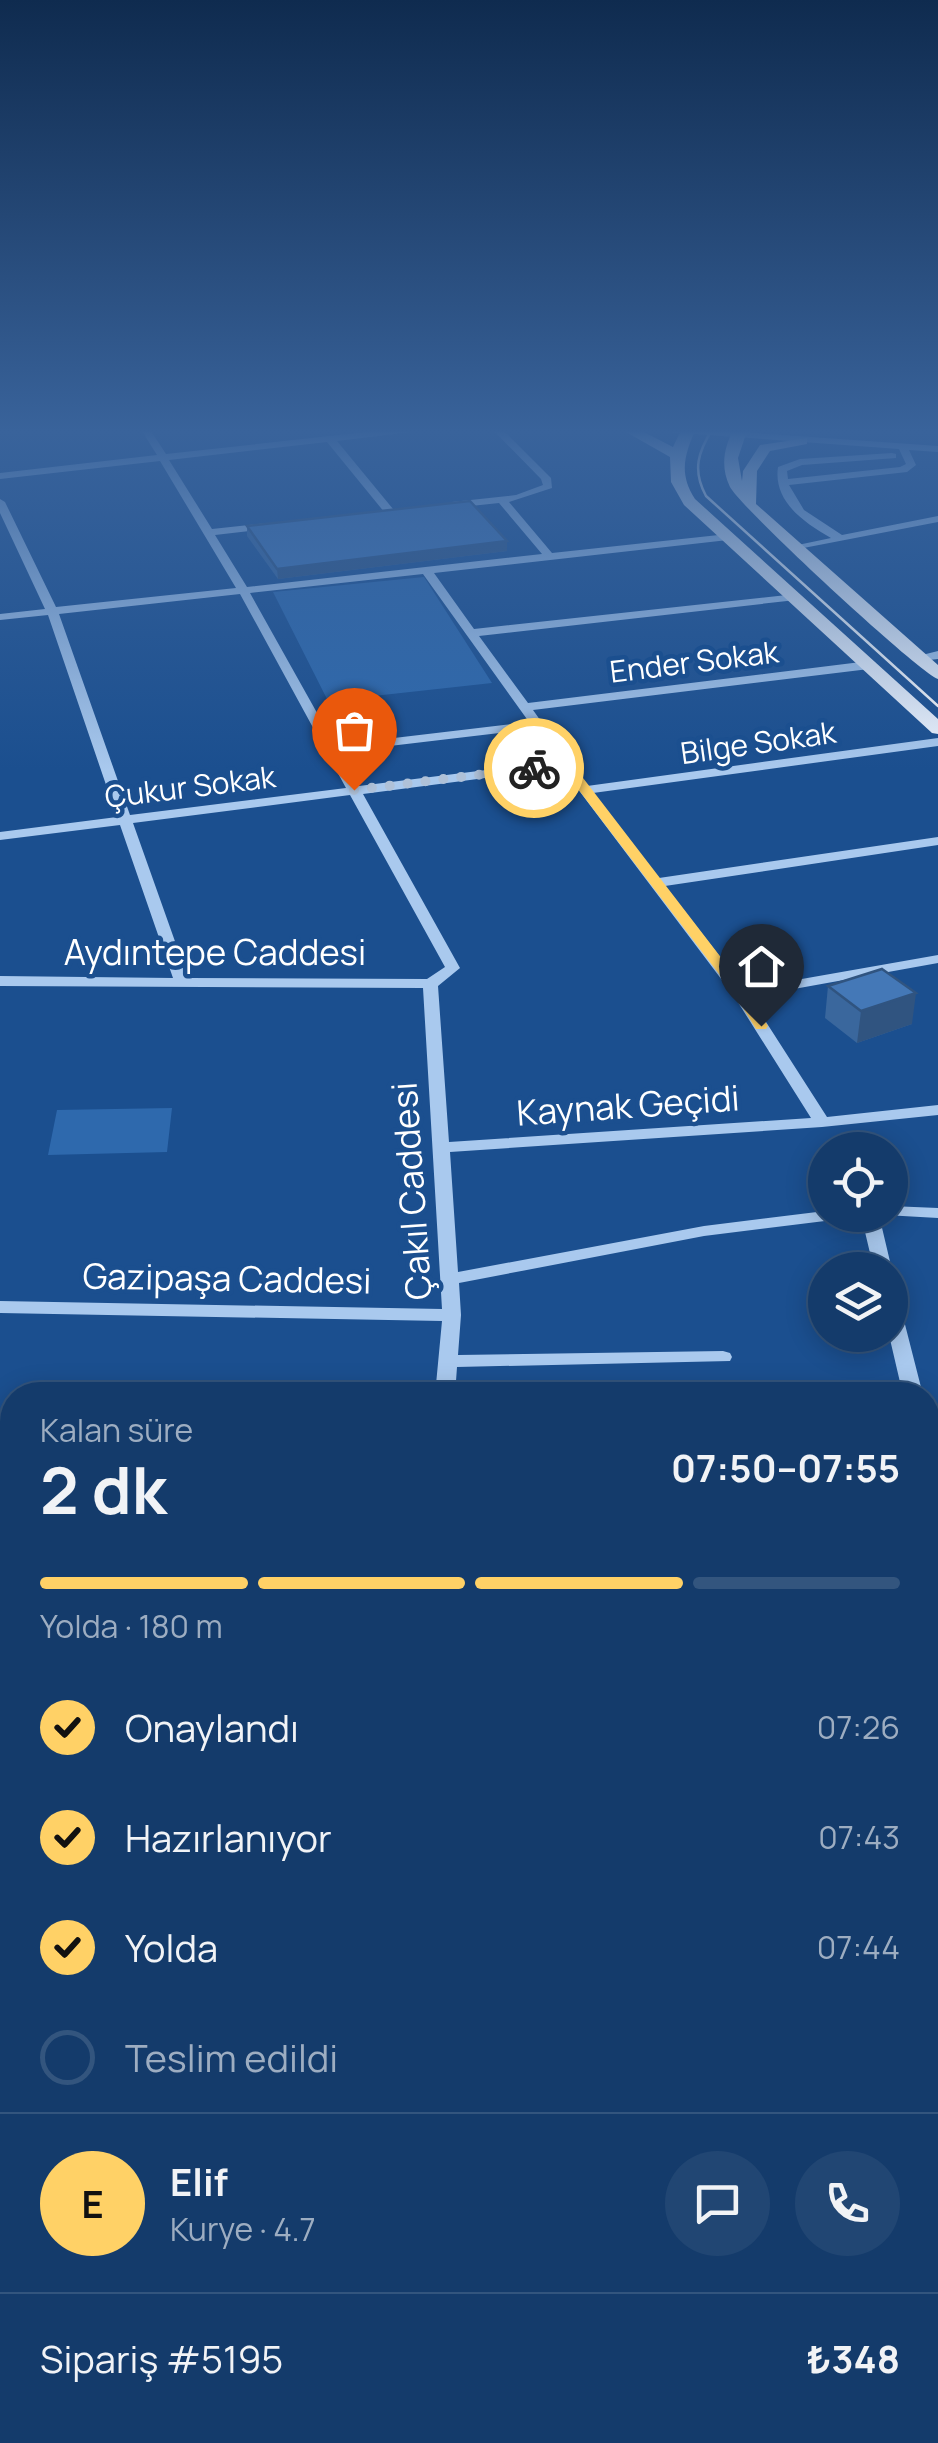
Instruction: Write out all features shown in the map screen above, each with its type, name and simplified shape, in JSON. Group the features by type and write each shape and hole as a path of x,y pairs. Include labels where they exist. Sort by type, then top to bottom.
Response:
{"main road":[{"path":"734,542 938,729"},
{"path":"790,542 938,674"}],"street":[{"path":"19,542 52,611 182,982"},
{"path":"214,542 453,968 430,984"},
{"path":"538,542 550,556"},
{"path":"0,617 681,542"},
{"path":"797,548 826,542"},
{"path":"426,570 584,790 741,994 822,1122"},
{"path":"472,633 796,597"},
{"path":"920,658 938,655"},
{"name":"Ender Sokak","path":"524,707 869,665"},
{"path":"332,749 537,725"},
{"name":"Bilge Sokak","path":"584,790 938,742"},
{"name":"Çukur Sokak","path":"0,836 566,764"},
{"path":"657,883 938,842"},
{"path":"741,994 938,959"},
{"name":"Aydıntepe Caddesi","path":"0,981 430,984"},
{"name":"Çakıl Caddesi","path":"430,984 452,1314 446,1382"},
{"name":"Kaynak Geçidi","path":"442,1148 822,1122 938,1110"},
{"path":"908,1212 938,1213"},
{"path":"450,1279 704,1231 808,1218"},
{"name":"Gazipaşa Caddesi","path":"0,1307 452,1314"},
{"path":"902,1352 910,1382"},
{"path":"448,1361 723,1357"}],"shaded area":[{"path":"424,577 492,683 328,701 273,592"},
{"path":"172,1108 167,1152 48,1155 57,1110"}],"building":[{"path":"258,542 499,542 277,569"},
{"path":"882,969 916,993 861,1011 828,986"}],"tram line":[{"path":"757,542 938,706"}],"way so far":[{"path":"354,790 534,768"}],"route":[{"path":"534,768 566,764 741,994 761,1026"}]}
